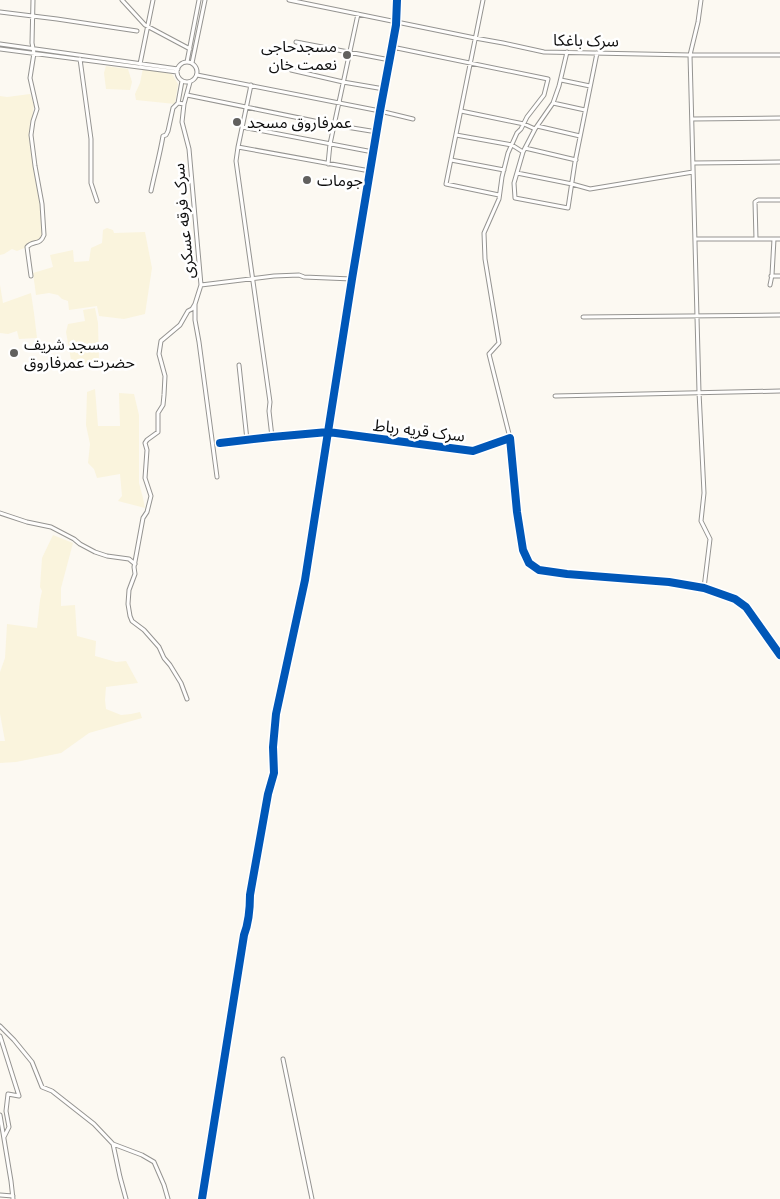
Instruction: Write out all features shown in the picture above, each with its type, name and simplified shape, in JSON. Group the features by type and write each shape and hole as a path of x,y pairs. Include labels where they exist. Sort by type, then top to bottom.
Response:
{"street":[{"path":"31,276 27,248 29,244 42,240 44,235 42,204 31,135 37,109 30,78 34,51 32,43 32,16 34,0"},
{"path":"122,0 148,26 190,49"},
{"path":"140,64 154,0"},
{"path":"187,62 199,0"},
{"path":"192,64 204,0"},
{"name":"سرک باغکا","path":"289,0 544,52 780,56"},
{"path":"202,1199 227,1036 244,935 248,925 250,895 268,794 274,773 273,747 276,714 305,580 352,279 396,25 397,0"},
{"path":"483,0 446,184 500,195"},
{"path":"701,0 690,55 694,239 704,493 701,521 710,539 704,588"},
{"path":"0,12 137,31"},
{"path":"328,164 330,144 358,14"},
{"path":"296,42 390,60"},
{"path":"0,44 80,59 178,71"},
{"path":"392,47 548,79 544,95 527,117 512,145 504,170 499,199 484,234 485,259 499,343 489,354 510,438 522,550 529,564 539,570 567,574 669,582 704,588 735,599 746,607 780,655"},
{"path":"0,49 34,51 140,64 178,71"},
{"path":"567,52 553,104 536,128 524,150 514,183 515,198 568,208 596,53"},
{"path":"80,59 91,139 91,183 97,201"},
{"path":"151,191 163,136 168,132 173,108 178,103 182,81 178,71 181,64 187,62 192,64 196,68 197,74 194,80 190,82 182,81"},
{"path":"291,70 384,89"},
{"path":"197,74 413,119"},
{"path":"561,80 590,86"},
{"name":"سرک فرقه عسکری","path":"190,82 184,104 182,122 189,149 201,285 195,304 195,320 217,477"},
{"path":"251,85 236,161 254,279 270,402 269,411 272,437"},
{"path":"187,95 377,132"},
{"path":"178,103 184,104"},
{"path":"553,104 585,110"},
{"path":"461,111 580,136"},
{"path":"692,118 780,118"},
{"path":"242,127 373,152"},
{"path":"456,135 512,145 524,150 576,160"},
{"path":"238,147 370,171"},
{"path":"451,160 504,170"},
{"path":"693,163 780,162"},
{"path":"517,173 590,189 693,172"},
{"path":"756,239 756,202 758,200 780,200"},
{"path":"694,239 780,239"},
{"path":"770,285 774,239"},
{"path":"201,285 274,276 299,275 304,277 352,279"},
{"path":"771,276 780,276"},
{"path":"187,699 181,683 159,647 144,630 132,621 128,604 129,590 134,574 144,518 151,496 145,478 148,450 145,443 158,432 158,413 163,405 165,376 160,354 161,341 180,325 188,311 195,304"},
{"path":"583,317 780,315"},
{"path":"238,365 247,440"},
{"path":"555,396 780,391"},
{"name":"سرک قریه رباط","path":"220,443 328,432 473,451 510,438"},
{"path":"0,513 27,522 51,527 95,552 129,559 136,564"},
{"path":"0,1026 32,1062 42,1087 52,1091 94,1124 113,1144 142,1155 154,1162 168,1199"},
{"path":"0,1036 19,1096 8,1094 6,1111 9,1126 4,1137"},
{"path":"283,1059 312,1199"},
{"path":"0,1115 13,1198 0,1195"},
{"path":"113,1144 126,1199"}],"shaded area":[{"path":"106,66 128,69 132,82 130,90 106,89 104,73"},
{"path":"143,68 172,74 178,84 175,104 136,100 135,94 140,83"},
{"path":"30,94 34,105 29,138 43,206 42,240 17,251 12,249 0,255 0,96"},
{"path":"107,228 113,230 114,233 145,232 152,268 145,314 124,319 99,316 97,306 69,310 68,301 58,295 49,293 36,295 33,273 53,267 50,255 73,250 74,262 89,261 91,248 102,243 103,230"},
{"path":"0,285 3,303 31,293 37,338 19,339 17,331 8,334 0,333"},
{"path":"95,308 98,323 99,362 72,365 66,332 68,324 85,321 83,310"},
{"path":"95,389 98,426 120,426 119,393 134,394 139,415 139,483 145,508 118,501 122,496 120,474 97,478 94,469 88,463 90,444 86,425 87,392"},
{"path":"53,535 73,543 61,588 61,606 75,605 77,636 96,641 95,656 116,662 126,661 138,683 106,687 106,709 121,715 140,712 142,718 89,733 61,753 16,762 0,763 0,741 5,741 0,714 0,672 5,658 7,624 37,628 42,591 40,587 42,558"}],"cycle path":[{"path":"397,0 396,25 380,111 328,432 473,451 510,438 517,512 523,550 529,563 539,570 669,582 704,588 735,599 746,607 780,655"},
{"path":"202,1199 244,935 248,920 250,895 268,794 274,773 273,747 276,714 305,580 328,432 220,443"}],"place":[{"name":"مسجدحاجی نعمت خان","path":"347,55"},
{"name":"عمرفاروق مسجد","path":"237,122"},
{"name":"جومات","path":"307,180"},
{"name":"مسجد شریف حضرت عمرفاروق","path":"14,353"}]}
